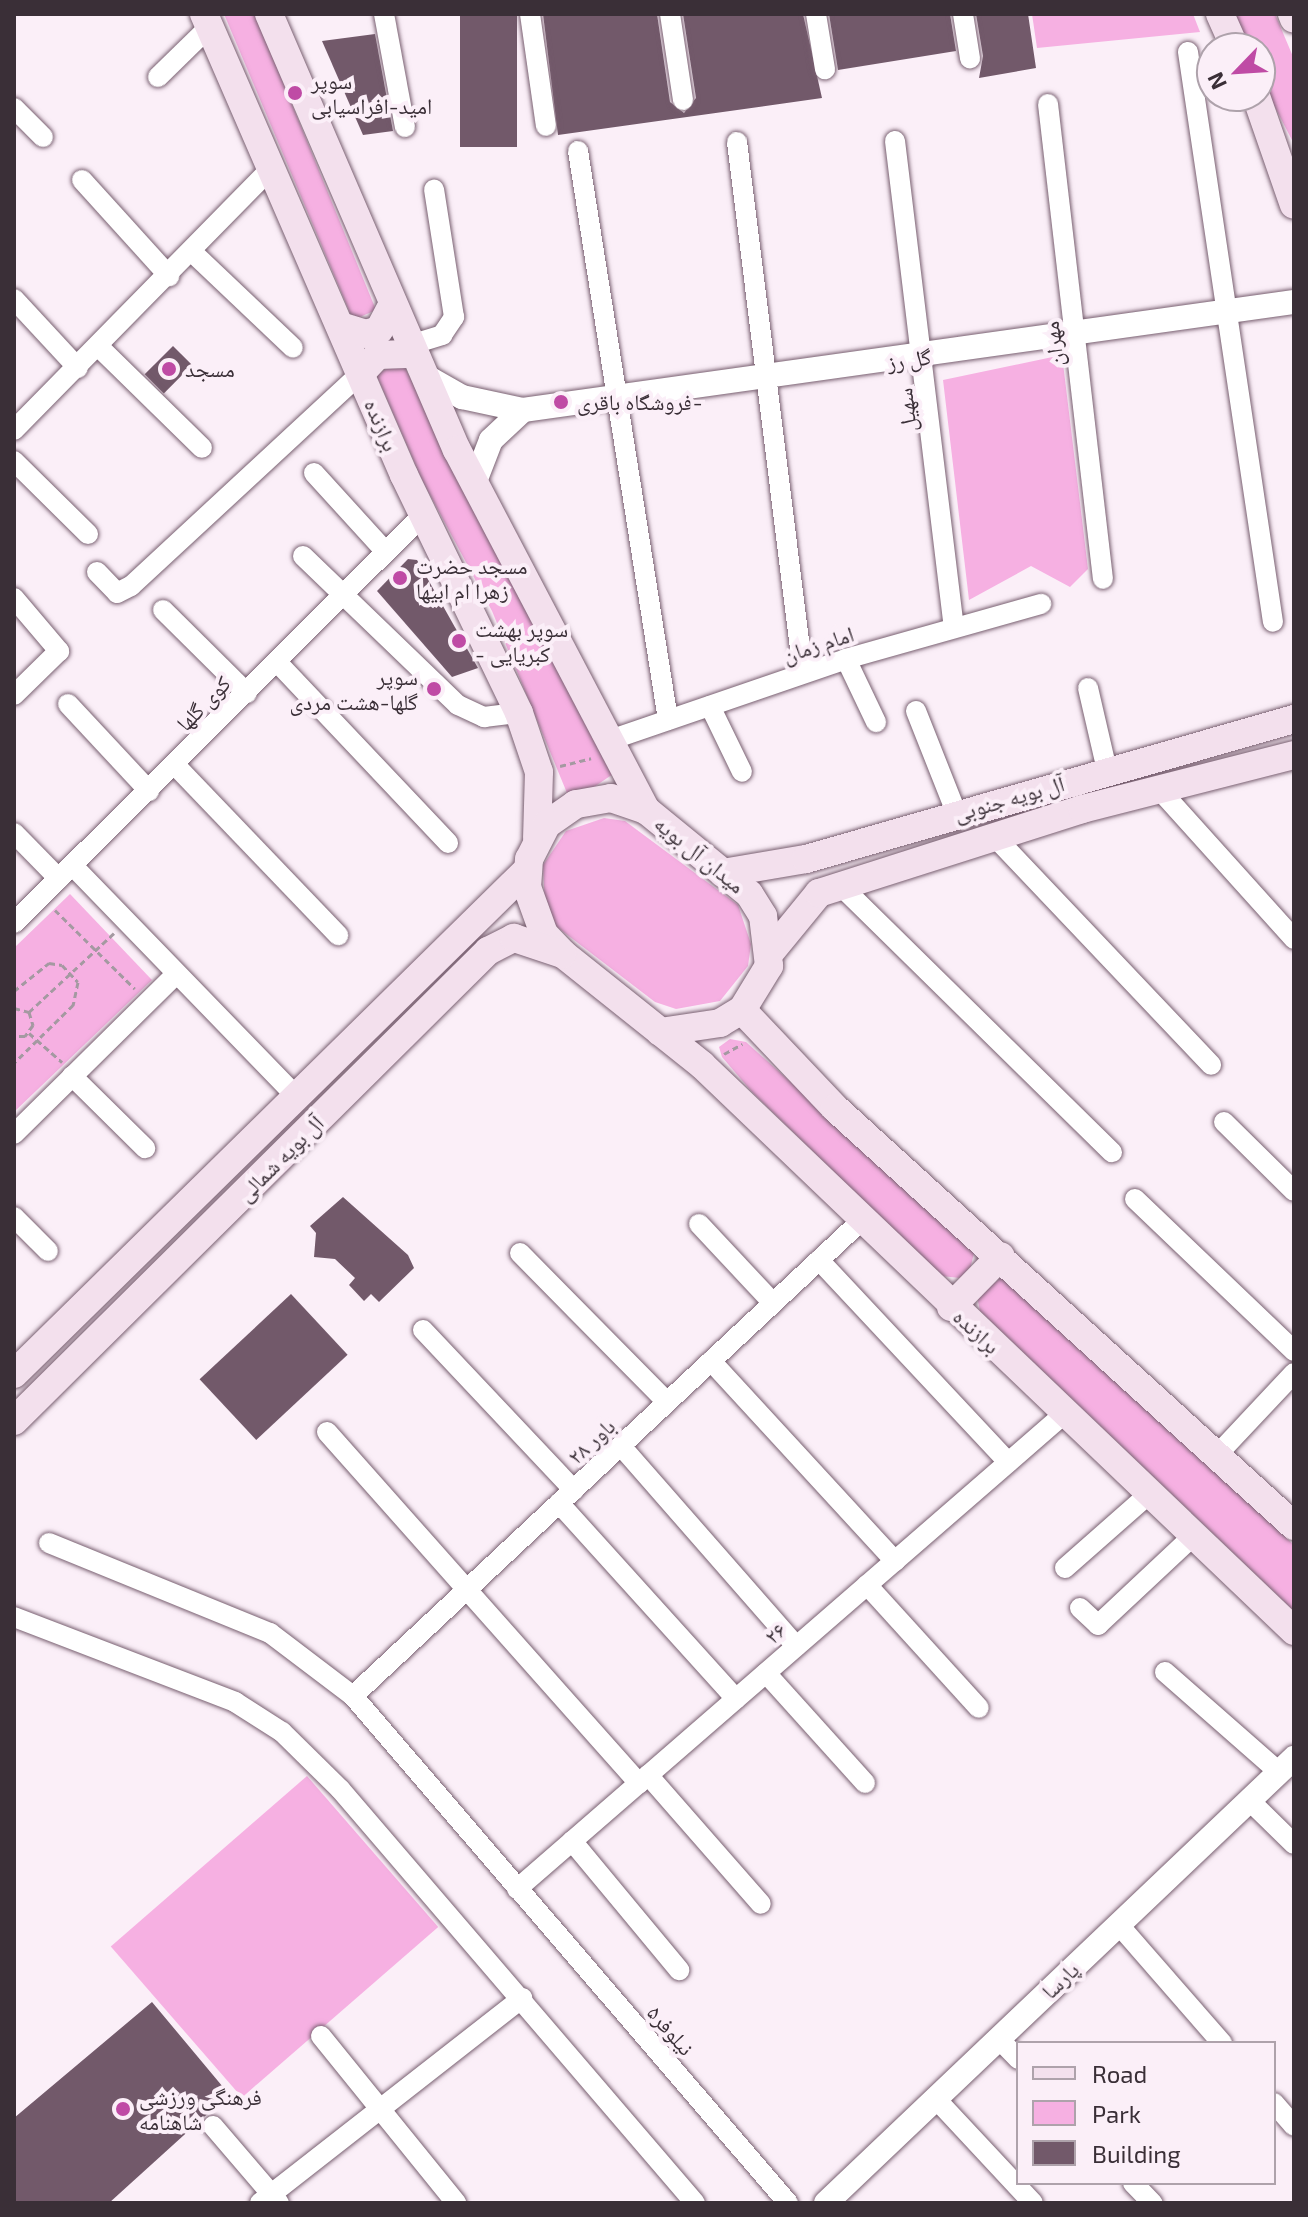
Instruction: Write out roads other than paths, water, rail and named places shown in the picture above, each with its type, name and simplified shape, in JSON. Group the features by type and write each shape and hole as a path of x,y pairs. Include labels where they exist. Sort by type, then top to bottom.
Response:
{"main road":[{"path":"269,14 392,306 474,484 615,745 646,810"},
{"name":"برازنده","path":"206,20 273,166 423,515 519,713 539,772 537,838"},
{"path":"1264,112 1285,153 1294,205"},
{"path":"340,326 352,333 379,330 392,306"},
{"path":"361,373 378,355 416,358"},
{"name":"آل بویه جنوبی","path":"723,873 806,859 956,812 1294,719"},
{"name":"آل بویه جنوبی","path":"769,954 805,903 841,886 1159,789 1289,763"},
{"name":"میدان آل بویه","path":"660,1032 563,954 535,918 527,870 537,838 561,812 593,799 629,801 646,810 723,873 763,916 769,954 759,991 742,1010"},
{"name":"آل بویه شمالی","path":"14,1374 527,870"},
{"name":"آل بویه شمالی","path":"14,1421 488,951 514,938 563,954"},
{"path":"660,1032 720,1023 742,1010 835,1108 1294,1526"},
{"name":"برازنده","path":"660,1032 702,1065 861,1221 1294,1631"},
{"path":"951,1307 1001,1256"}],"street":[{"path":"384,14 405,127"},
{"path":"530,14 546,126"},
{"path":"670,14 683,100"},
{"path":"816,14 825,69"},
{"path":"963,14 970,58"},
{"path":"158,77 206,20"},
{"path":"1188,52 1273,622"},
{"name":"مهران","path":"1048,104 1103,579"},
{"path":"14,108 43,137"},
{"name":"سهیل","path":"895,141 925,357 954,627"},
{"path":"737,142 803,673"},
{"path":"578,151 614,399 668,720"},
{"path":"14,430 169,276 273,166"},
{"path":"82,180 169,276"},
{"path":"416,358 442,335 454,317 434,190"},
{"path":"192,252 293,348"},
{"path":"14,299 78,368"},
{"name":"گل رز","path":"416,358 462,397 523,410 767,380 1294,302"},
{"path":"99,347 202,448"},
{"path":"97,572 117,593 131,586 361,373"},
{"path":"474,484 491,440 523,410"},
{"path":"14,461 88,534"},
{"path":"314,473 386,552"},
{"name":"کوی گلها","path":"14,923 423,515"},
{"path":"303,556 458,705 484,717 519,713"},
{"path":"14,598 59,651 14,695"},
{"name":"امام زمان","path":"615,745 668,720 803,673 1041,604"},
{"path":"163,610 247,693"},
{"path":"846,659 876,722"},
{"path":"277,662 448,843"},
{"path":"1088,688 1107,770"},
{"path":"68,704 149,791"},
{"path":"710,706 742,772"},
{"path":"916,711 956,812"},
{"path":"175,765 338,935"},
{"path":"1159,789 1294,939"},
{"path":"14,833 126,922 296,1096"},
{"path":"995,837 1211,1065"},
{"path":"841,886 1112,1152"},
{"path":"14,1134 176,974"},
{"path":"72,1076 145,1148"},
{"path":"1224,1122 1294,1191"},
{"path":"1135,1199 1294,1351"},
{"path":"14,1217 48,1251"},
{"name":"باور ۲۸","path":"353,1696 861,1221"},
{"path":"699,1224 773,1303"},
{"path":"520,1253 667,1402"},
{"path":"819,1260 1008,1462"},
{"path":"89,1300 111,1326"},
{"path":"423,1330 736,1699"},
{"path":"711,1361 895,1561"},
{"path":"1217,1455 1294,1373"},
{"name":"۲۶","path":"517,1889 1064,1414"},
{"path":"327,1432 467,1589 761,1904"},
{"path":"621,1446 796,1646"},
{"path":"1065,1568 1149,1494"},
{"path":"1080,1608 1098,1625 1193,1536"},
{"name":"نیلوفر۵","path":"49,1543 270,1633 353,1696 788,2203"},
{"path":"867,1585 979,1708"},
{"path":"14,1617 235,1702 282,1732 340,1789 695,2203"},
{"path":"1165,1672 1286,1765"},
{"path":"766,1673 865,1783"},
{"name":"پارسا","path":"826,2203 1286,1765"},
{"path":"1249,1800 1294,1844"},
{"path":"572,1841 679,1970"},
{"path":"1119,1925 1220,2041"},
{"path":"213,2126 270,2200 380,2105 522,1998"},
{"path":"321,2036 380,2105 456,2203"},
{"path":"999,2039 1016,2057"},
{"path":"936,2099 1016,2185"},
{"path":"1276,2105 1294,2126"},
{"path":"1016,2185 1033,2203"},
{"path":"1135,2185 1152,2203"}],"place":[{"name":"سوپر امید-افراسیابی","path":"295,93"},
{"name":"مسجد","path":"169,369"},
{"name":"فروشگاه باقری-","path":"561,402"},
{"name":"مسجد حضرت زهرا ام ابیها","path":"400,578"},
{"name":"سوپر بهشت - کبریایی","path":"459,641"},
{"name":"سوپر گلها-هشت مردی","path":"434,689"},
{"name":"فرهنگی ورزشی شاهنامه","path":"123,2109"}]}
